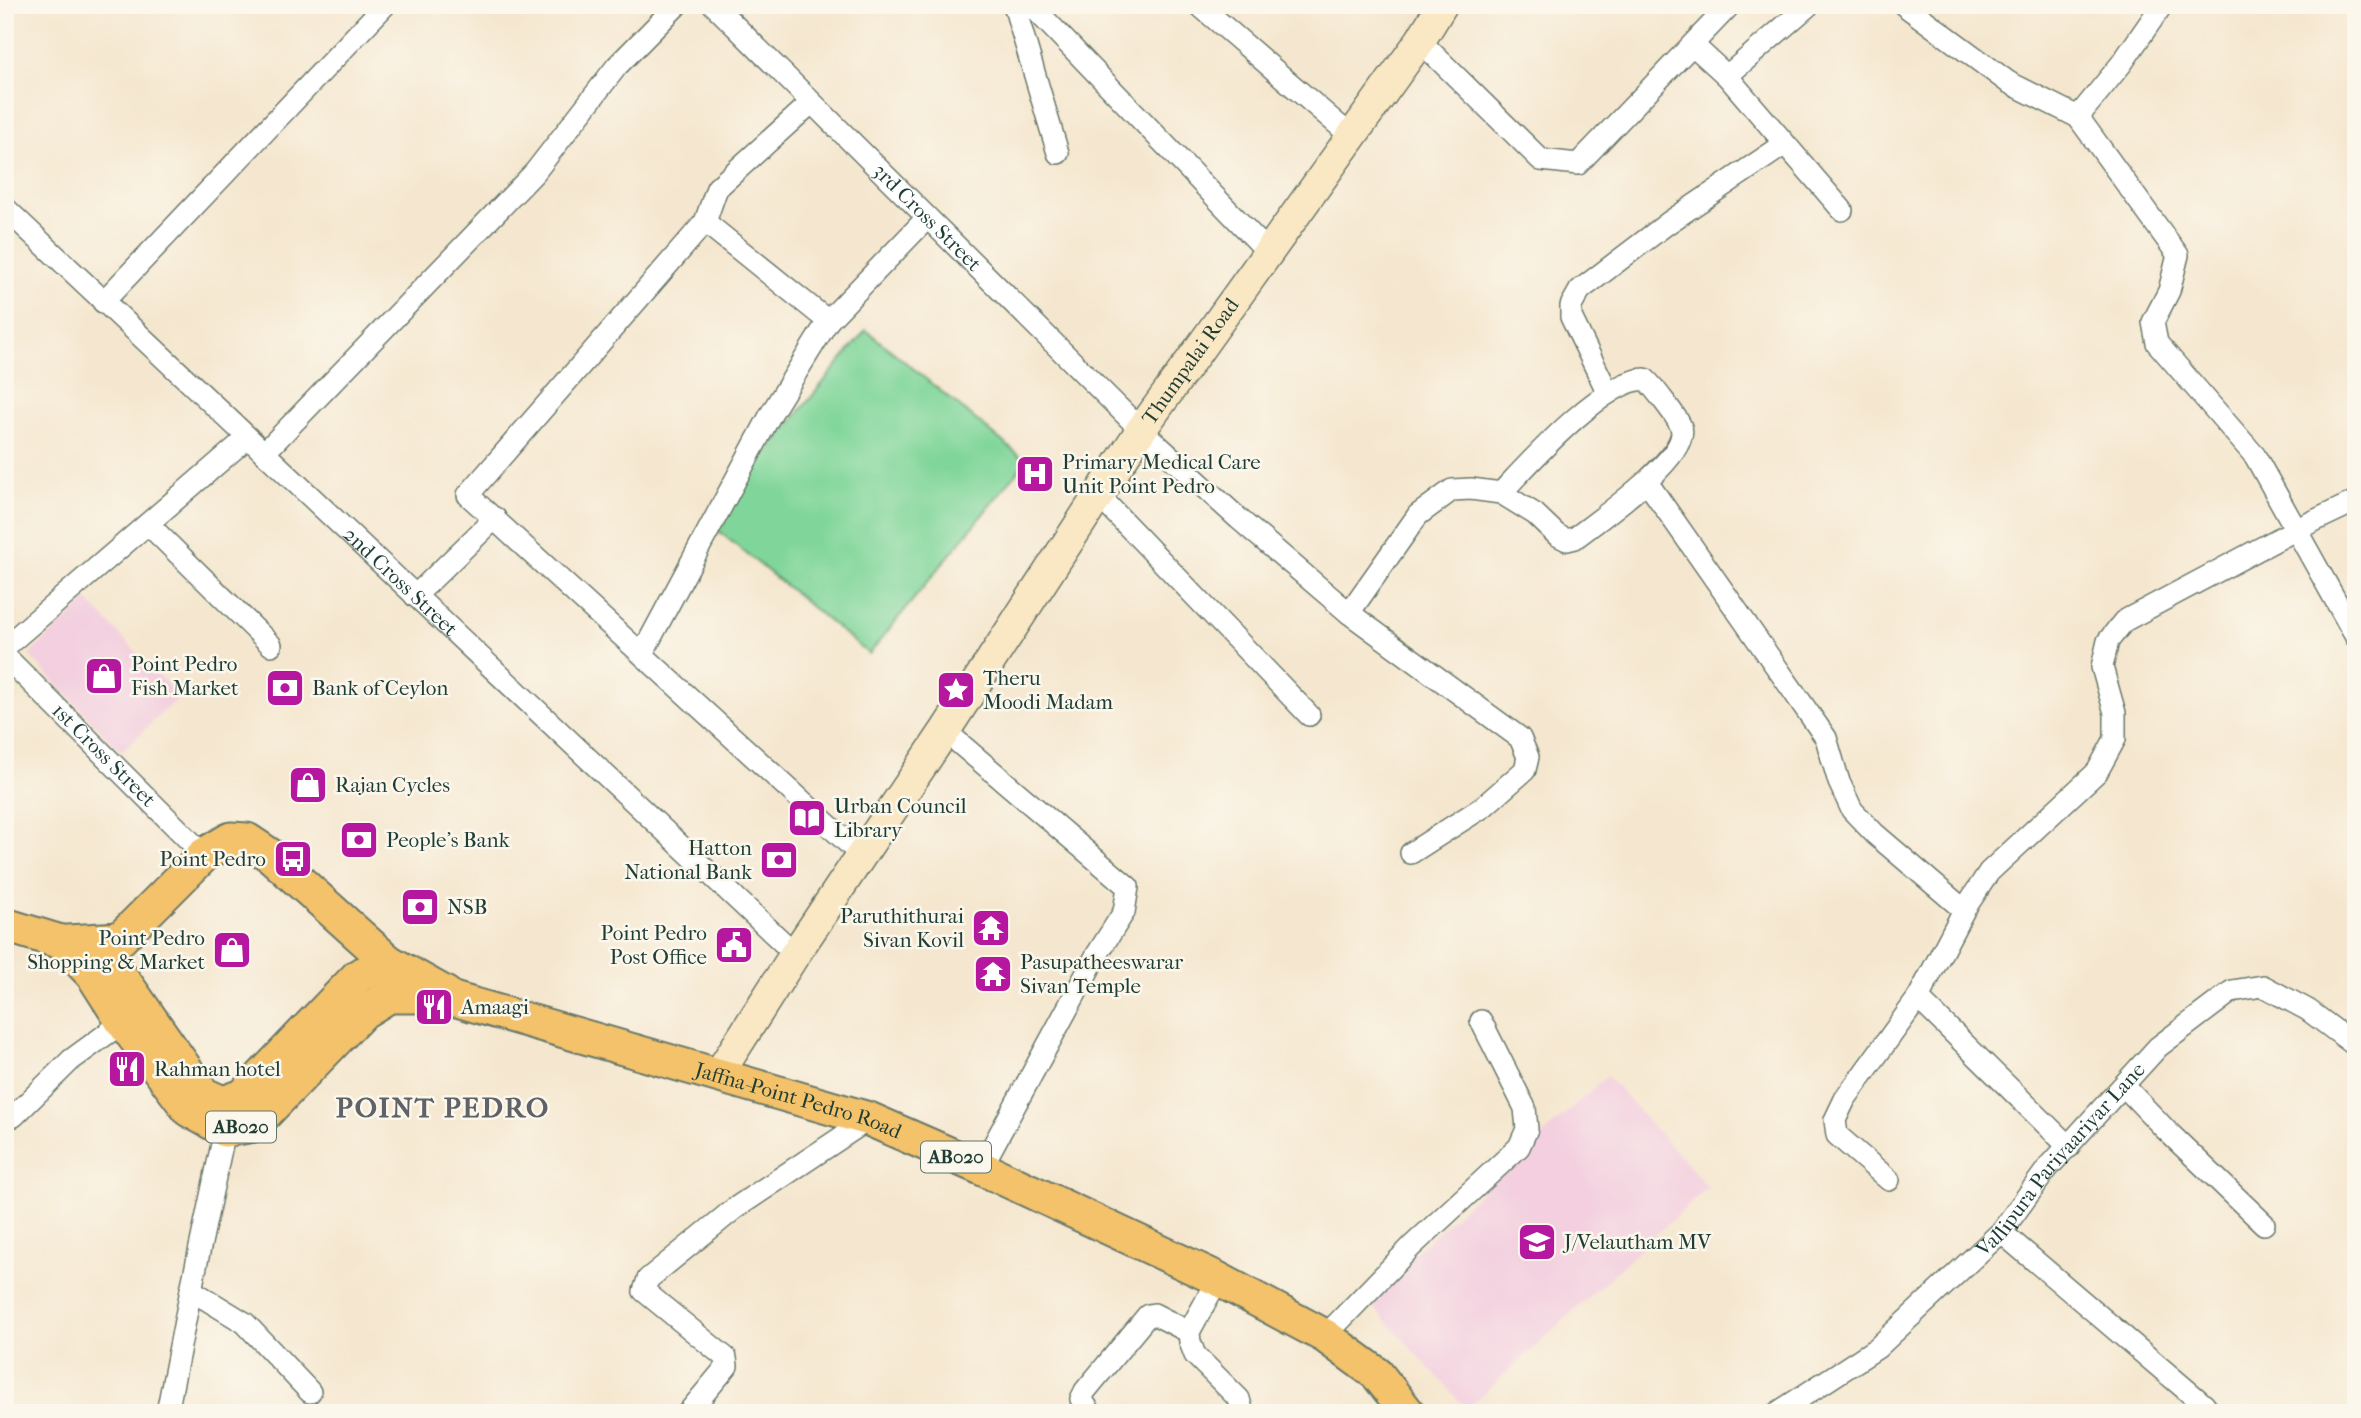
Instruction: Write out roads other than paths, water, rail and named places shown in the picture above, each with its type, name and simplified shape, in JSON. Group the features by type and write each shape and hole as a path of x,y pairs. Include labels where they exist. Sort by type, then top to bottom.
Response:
{"main road":[{"name":"Jaffna-Point Pedro Road","path":"61,942 120,939 204,855 231,839 247,840 271,856 390,962 457,1000"},
{"name":"Jaffna-Point Pedro Road","path":"5,925 61,942 112,964 203,1094 223,1103 243,1096 358,976 390,962"},
{"name":"Jaffna-Point Pedro Road","path":"61,942 93,975 123,1022 189,1110 225,1130 254,1125 363,1012 389,996 457,1000 869,1119 981,1168 1218,1279 1325,1336 1377,1374 1408,1413"}],"street":[{"path":"103,302 384,5"},
{"path":"264,453 535,172 617,66 677,5"},
{"name":"3rd Cross Street","path":"714,5 1141,430 1349,613 1520,738 1528,757 1525,770 1483,807 1411,853"},
{"path":"1014,5 1058,153"},
{"path":"1031,5 1268,252"},
{"path":"1199,5 1351,136"},
{"name":"Thumpalai Road","path":"718,1075 1141,430 1420,41 1442,5"},
{"path":"1420,41 1541,160 1578,164 1730,5"},
{"path":"1727,76 1809,5"},
{"path":"1903,5 2008,82 2078,117 2178,255 2169,291 2153,322 2157,343 2255,456 2356,637"},
{"path":"2078,117 2122,63 2162,5"},
{"path":"1693,45 1727,76 1842,210"},
{"path":"811,103 717,188 705,222 468,495 861,855"},
{"path":"1608,393 1571,317 1572,306 1580,290 1668,223 1785,144"},
{"name":"2nd Cross Street","path":"5,208 795,954"},
{"path":"642,653 772,412 828,321 927,218"},
{"path":"705,222 828,321"},
{"path":"1349,613 1418,516 1452,490 1502,492 1535,514 1557,535 1567,540 1575,538 1647,482 1678,448 1682,427 1652,385 1645,379 1632,380 1608,393 1552,438 1502,492"},
{"path":"5,647 247,438"},
{"path":"1647,482 1826,738 1839,782 1852,810 1875,834 1964,910"},
{"path":"1098,495 1309,715"},
{"path":"1889,1180 1837,1135 1835,1120 1845,1099 1918,998 1964,910 1989,872 2097,772 2115,739 2115,713 2102,667 2108,640 2124,621 2295,530 2356,501"},
{"path":"415,596 495,518"},
{"path":"148,524 271,645"},
{"name":"1st Cross Street","path":"5,656 204,855"},
{"path":"944,731 1128,887 1124,912 1096,956 981,1168"},
{"name":"Vallipura Pariyaariyar Lane","path":"1777,1413 1877,1348 2001,1232 2048,1169 2158,1047 2232,992 2263,986 2308,1010 2356,1046"},
{"path":"1918,998 2069,1147"},
{"path":"1325,1336 1412,1246 1519,1147 1527,1129 1525,1108 1481,1021"},
{"path":"5,1112 15,1116 71,1059 123,1022"},
{"path":"2124,1086 2264,1224"},
{"path":"688,1413 727,1366 726,1359 644,1291 648,1279 734,1209 869,1119"},
{"path":"167,1413 225,1130"},
{"path":"2001,1232 2204,1405 2210,1413"},
{"path":"1218,1279 1189,1332 1190,1342 1195,1355 1238,1399 1243,1413"},
{"path":"191,1290 245,1323 310,1392"},
{"path":"1091,1413 1081,1399 1085,1391 1147,1315 1154,1314 1189,1332"}],"place":[{"name":"Primary Medical Care Unit Point Pedro","path":"1035,474"},
{"name":"Point Pedro Fish Market","path":"104,676"},
{"name":"Bank of Ceylon","path":"285,688"},
{"name":"Theru Moodi Madam","path":"956,690"},
{"name":"Rajan Cycles","path":"308,785"},
{"name":"Urban Council Library","path":"807,818"},
{"name":"People's Bank","path":"359,840"},
{"name":"Point Pedro","path":"293,859"},
{"name":"Hatton National Bank","path":"779,860"},
{"name":"NSB","path":"420,907"},
{"name":"Paruthithurai Sivan Kovil","path":"991,928"},
{"name":"Point Pedro Post Office","path":"734,945"},
{"name":"Point Pedro Shopping & Market","path":"232,950"},
{"name":"Pasupatheeswarar Sivan Temple","path":"993,974"},
{"name":"Amaagi","path":"434,1007"},
{"name":"Rahman hotel","path":"127,1069"},
{"name":"J/Velautham MV","path":"1537,1242"}],"district":[{"name":"POINT PEDRO","path":"443,1107"}]}
